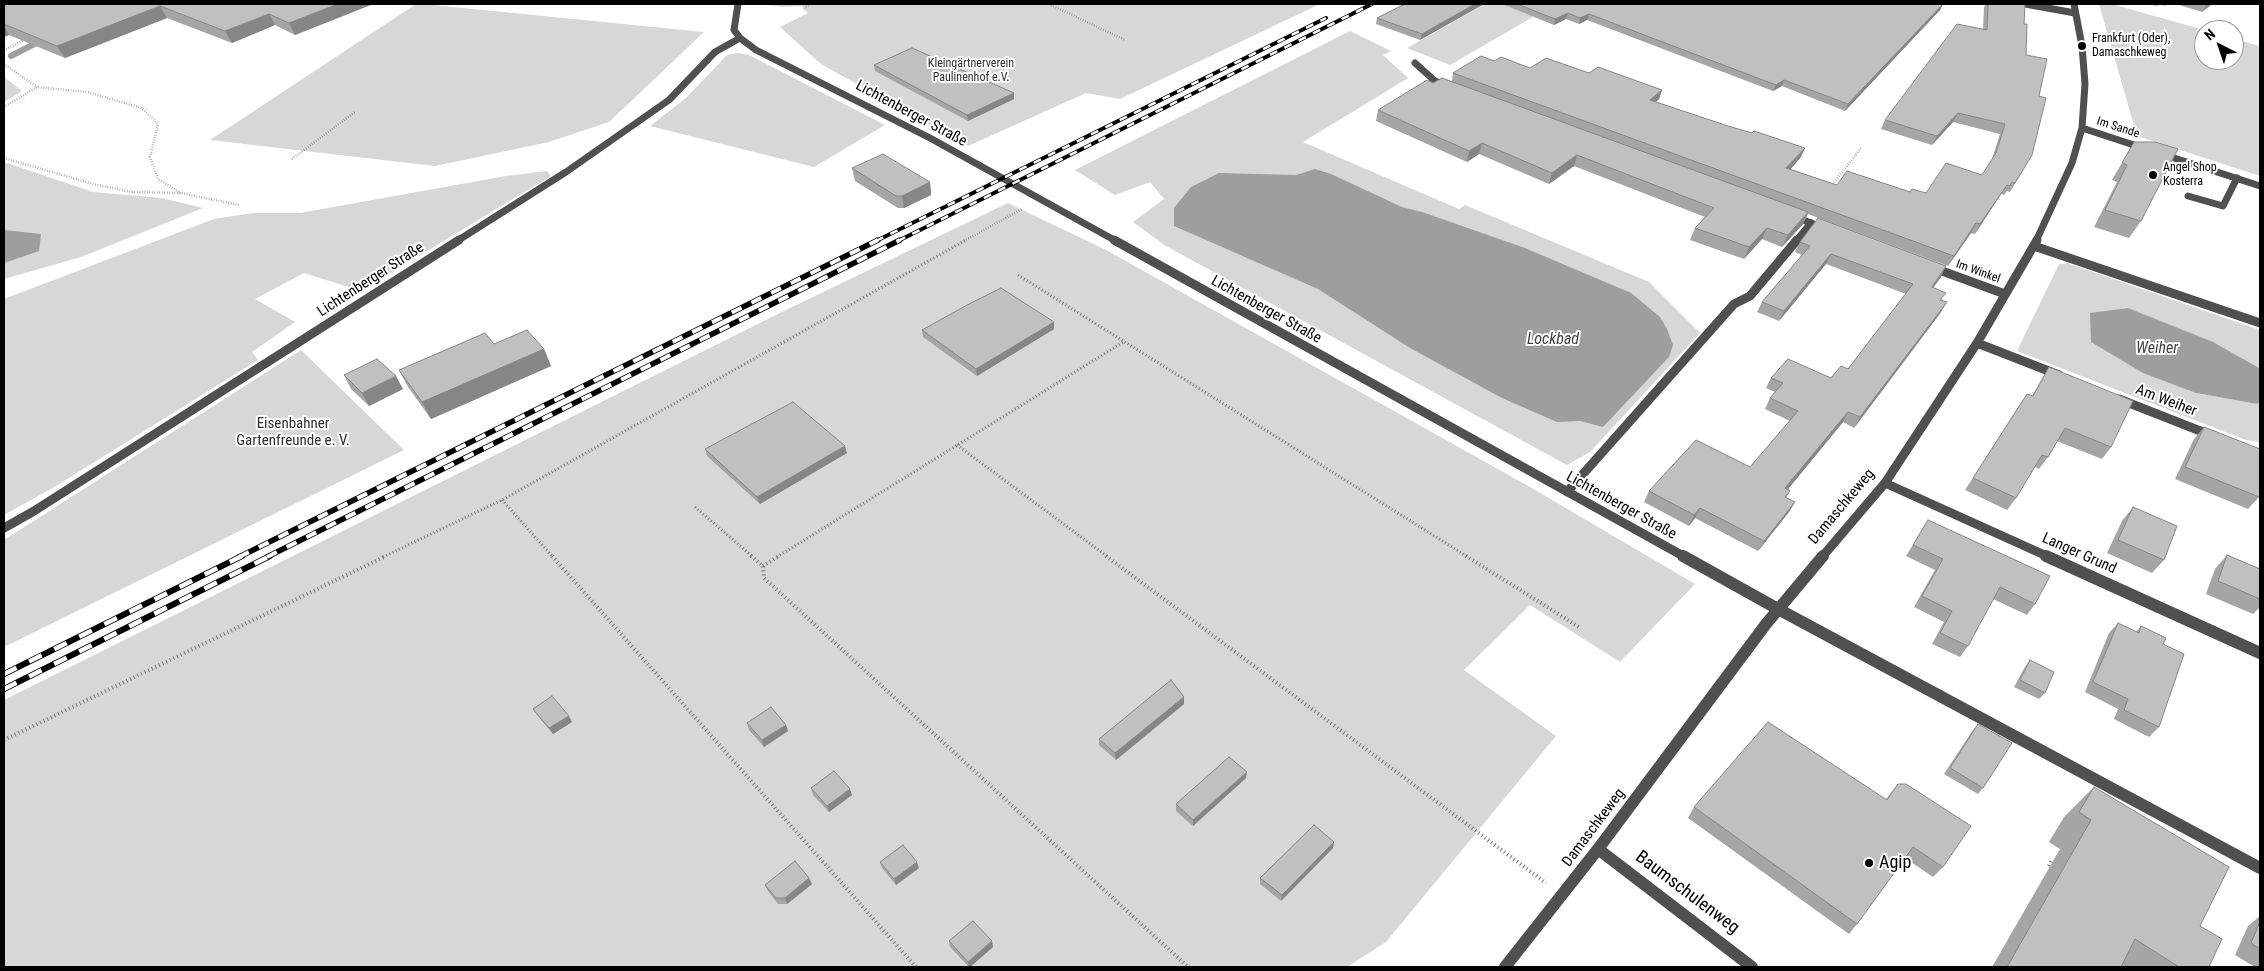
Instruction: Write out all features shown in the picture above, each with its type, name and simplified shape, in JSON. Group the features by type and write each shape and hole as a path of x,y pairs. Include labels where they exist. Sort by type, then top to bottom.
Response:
{"street":[{"path":"738,4 734,30 740,38"},
{"name":"Damaschkeweg","path":"1505,967 1598,849 1778,609 1885,483 1977,343 2034,246 2072,162 2082,128 2085,84 2082,46 2075,8 2025,4"},
{"name":"Lichtenberger Straße","path":"4,528 82,481 566,172 669,100 715,52 740,38 756,50 930,138 1778,609 2260,868"},
{"path":"1415,62 1435,81 1453,88"},
{"name":"Im Sande","path":"2082,128 2260,186"},
{"path":"2188,196 2223,206 2237,178"},
{"path":"1784,213 1839,233"},
{"path":"1567,492 1734,304 1750,296 1811,223"},
{"path":"2034,246 2260,324"},
{"name":"Im Winkel","path":"1922,264 2005,294"},
{"path":"1977,343 2068,379"},
{"name":"Am Weiher","path":"2114,397 2224,440"},
{"name":"Langer Grund","path":"1885,483 2260,653"},
{"name":"Baumschulenweg","path":"1598,849 1752,967"}],"path":[{"path":"804,9 810,4"},
{"path":"1049,4 1125,40"},
{"path":"4,50 30,37"},
{"path":"4,64 37,87 87,92 142,108 158,124 150,157 158,179 181,193"},
{"path":"4,107 37,87"},
{"path":"292,159 356,112"},
{"path":"1826,191 1862,148"},
{"path":"4,158 92,184 132,192 181,193 239,204"},
{"path":"4,740 502,500 1039,200"},
{"path":"1018,275 1579,627"},
{"path":"763,566 1125,341"},
{"path":"958,445 1562,896"},
{"path":"502,500 916,967"},
{"path":"694,507 763,566 764,578 1188,967"},
{"path":"2049,866 2052,859"}],"green space":[{"path":"416,4 704,32 609,122 549,142 435,166 210,140"},
{"name":"Kleingärtnerverein Paulinenhof e.V.","path":"761,4 1320,4 1120,99 1086,93 968,146 821,64 780,27 808,13 802,6 783,7"},
{"path":"1485,4 1516,4 1533,17 1450,65 1407,48"},
{"path":"2099,4 2112,4 2194,27 2194,70 2244,70 2244,42 2260,46 2260,176 2137,136"},
{"path":"1350,31 1391,51 1383,55 1408,78 1303,142 1459,209 1465,205 1649,282 1700,333 1590,452 1567,465 1166,246 1133,222 1164,199 1150,182 1115,195 1075,170"},
{"path":"738,53 749,55 885,125 814,167 650,126 686,98 727,55"},
{"path":"4,77 21,92 4,102"},
{"path":"4,162 93,192 162,198 203,208 81,257 4,279"},
{"path":"547,171 551,176 361,291 304,273 255,299 295,322 252,352 258,360 56,486 4,515 4,299 214,219 253,213 300,213 506,176"},
{"path":"1008,203 1106,250 1530,487 1695,584 1620,662 1530,605 1464,670 1556,736 1386,942 1347,967 4,967 4,700 792,307"},
{"path":"2067,263 2260,330 2260,371 2259,368 2128,308 2090,314 2196,393 2257,404 2260,402 2260,442 2246,440 2017,351 2059,264"},
{"name":"Eisenbahner Gartenfreunde e. V.","path":"301,350 404,450 4,647 4,540"}],"water":[{"name":"Lockbad","path":"1315,169 1331,174 1402,207 1422,212 1525,248 1631,293 1660,317 1673,345 1669,357 1603,427 1580,421 1557,422 1502,398 1410,348 1318,289 1174,226 1174,208 1191,187 1219,173 1296,175"},
{"path":"4,230 41,234 39,251 4,263"},
{"name":"Weiher","path":"2128,308 2213,342 2259,368 2260,402 2257,404 2196,393 2143,373 2091,342 2090,313"}],"building":[{"path":"4,4 338,4 289,23 269,14 225,31 160,6 57,46 4,24"},
{"path":"1405,4 1475,4 1422,34 1377,18"},
{"path":"1517,4 1943,4 1848,104 1784,80 1776,85 1589,14 1580,18 1568,13 1555,19"},
{"path":"1988,4 2025,4 2024,24 2027,24 2026,55 2047,59 2039,96 2046,98 2032,155 2015,183 2012,182 2010,186 2007,185 1980,224 1976,223 1954,256 1453,73 1481,56 1494,61 1501,57 1530,68 1546,58 1589,73 1598,67 1662,90 1650,100 1725,125 1752,133 1754,131 1805,148 1786,168 1837,185 1847,171 1910,192 1912,189 1926,193 1946,163 1982,175 1996,153 2005,124 1958,113 1937,136 1885,120 1957,24 1987,30"},
{"path":"912,48 1014,93 967,115 874,65"},
{"path":"1442,78 1808,212 1788,235 1767,228 1749,247 1695,228 1714,208 1577,155 1552,173 1482,143 1469,151 1378,110 1427,80 1433,83"},
{"path":"2134,142 2155,142 2178,149 2141,221 2105,210 2127,165 2122,163"},
{"path":"883,154 930,182 902,196 896,196 852,168"},
{"path":"1818,218 1946,266 1932,287 1946,293 1940,300 1947,302 1860,417 1848,412 1785,488 1790,491 1785,497 1795,502 1764,541 1700,508 1694,515 1649,491 1696,440 1750,467 1798,411 1770,398 1783,383 1771,378 1788,359 1831,378 1841,366 1848,369 1913,284 1831,254 1784,311 1762,302 1810,246 1800,242"},
{"path":"1001,288 1054,322 976,369 922,330 969,304"},
{"path":"527,330 544,349 422,402 399,370 485,333 494,344"},
{"path":"377,359 396,376 362,393 344,375"},
{"path":"2049,367 2133,401 2111,447 2065,428 2048,457 2042,455 2016,498 1973,478 2027,394 2033,396"},
{"path":"793,402 845,446 757,497 705,449"},
{"path":"2204,427 2260,449 2259,497 2185,467"},
{"path":"2133,507 2177,526 2164,560 2118,540"},
{"path":"1928,520 2050,576 2035,604 2000,587 1968,646 1940,633 1952,611 1922,596 1943,559 1913,545"},
{"path":"2227,555 2260,569 2260,599 2218,581"},
{"path":"2118,623 2139,633 2141,626 2166,638 2163,644 2184,654 2159,727 2124,710 2128,699 2093,682"},
{"path":"2030,660 2054,672 2045,693 2020,680"},
{"path":"1171,680 1184,697 1115,753 1099,739"},
{"path":"552,696 569,716 549,728 533,709"},
{"path":"771,707 786,725 762,740 747,723"},
{"path":"1768,722 1887,800 1898,784 1906,784 1971,826 1943,867 1913,847 1857,924 1694,807"},
{"path":"1978,724 2012,743 1983,788 1950,768"},
{"path":"1229,757 1247,772 1193,820 1176,804"},
{"path":"834,771 850,789 827,806 811,788"},
{"path":"2094,787 2229,867 2200,926 2222,939 2209,967 2179,967 2135,939 2121,967 2007,967 2091,820 2079,812"},
{"path":"1314,825 1334,842 1282,895 1260,878"},
{"path":"903,845 917,862 894,879 880,862"},
{"path":"795,861 809,878 785,898 776,898 765,885"},
{"path":"973,921 992,941 968,962 949,941"},
{"path":"2260,922 2260,949 2251,943"}],"waterway":[{"path":"11,56 44,39"}],"railway":[{"path":"900,240 1372,4"},
{"path":"876,241 1326,18"},
{"path":"239,557 878,240"},
{"path":"267,557 900,240"},
{"path":"4,674 242,556"},
{"path":"4,689 270,556"}],"place":[{"name":"Frankfurt (Oder), Damaschkeweg","path":"2082,46"},
{"name":"Angel Shop Kosterra","path":"2153,175"},
{"name":"Agip","path":"1869,863"}]}
